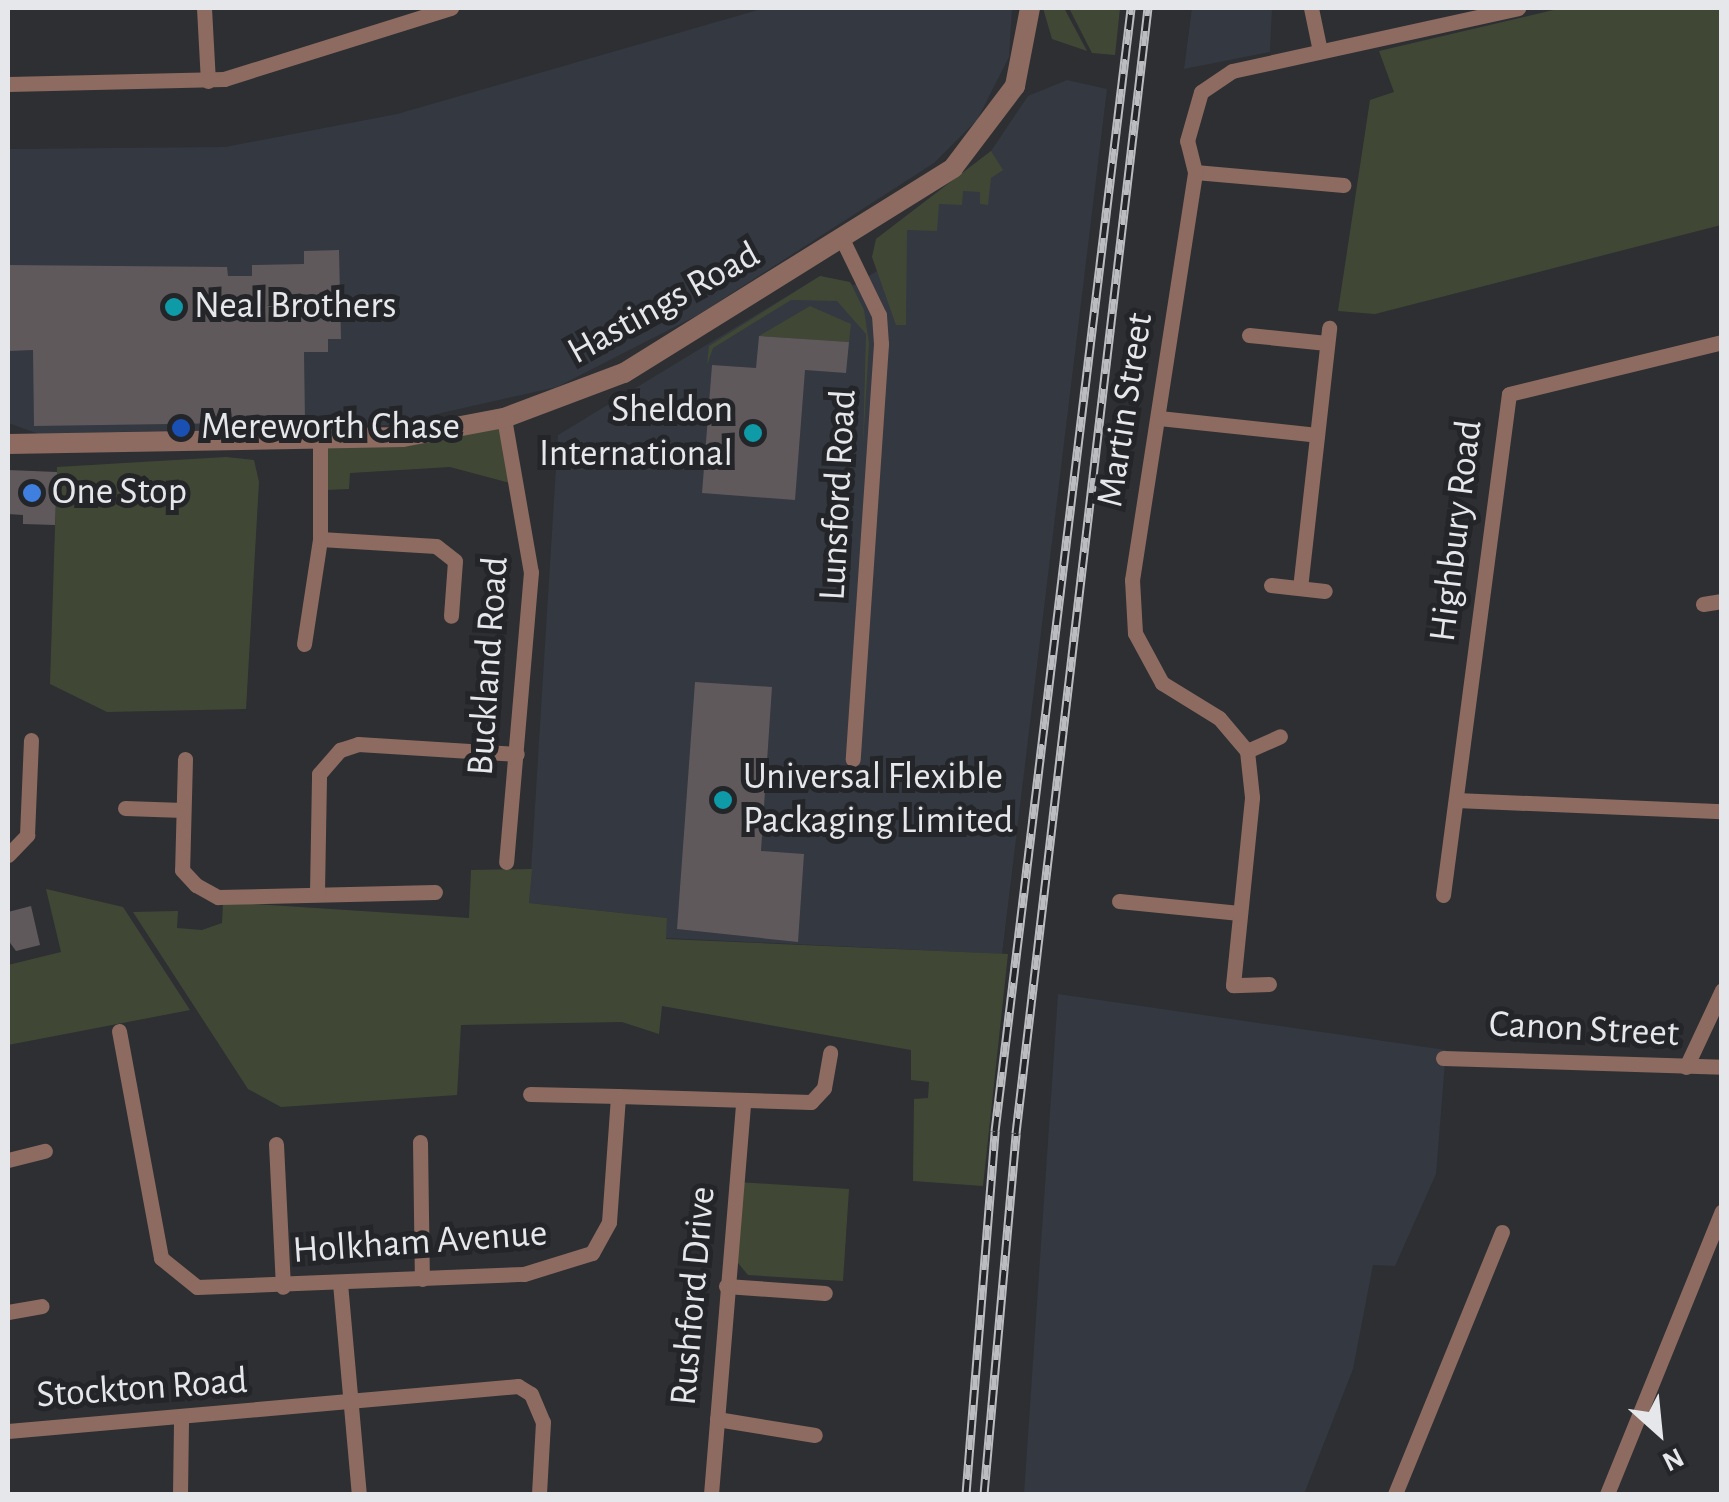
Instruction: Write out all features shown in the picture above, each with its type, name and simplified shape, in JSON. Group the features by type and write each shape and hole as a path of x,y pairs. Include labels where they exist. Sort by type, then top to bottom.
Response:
{"street":[{"path":"204,8 208,80"},
{"path":"8,84 208,80 450,8"},
{"name":"Hastings Road","path":"8,444 320,442 504,418 640,366 844,242 978,144 1026,56 1030,8"},
{"path":"1311,8 1320,52"},
{"name":"Martin Street","path":"1247,751 1219,718 1162,683 1136,633 1132,580 1195,172 1187,141 1207,83 1320,52 1518,8"},
{"path":"1195,172 1343,186"},
{"name":"Lunsford Road","path":"844,242 879,316 881,344 854,759"},
{"path":"1249,335 1328,336 1300,588"},
{"name":"Highbury Road","path":"1443,894 1509,394 1722,342"},
{"name":"Buckland Road","path":"504,418 530,538 506,862"},
{"path":"1160,418 1317,435"},
{"path":"304,644 320,539 320,442"},
{"path":"320,539 436,546 455,561 452,616"},
{"path":"1272,585 1324,590"},
{"path":"1703,604 1722,601"},
{"path":"1269,984 1233,985 1253,772 1247,751 1280,736"},
{"path":"8,855 27,835 31,740"},
{"path":"317,892 318,774 340,750 358,744 517,754"},
{"path":"184,759 182,870 196,885 218,896 435,892"},
{"path":"1456,800 1722,811"},
{"path":"125,808 183,810"},
{"path":"1118,902 1239,913"},
{"path":"1686,1067 1722,990"},
{"name":"Holkham Avenue","path":"119,1032 156,1241 182,1282 283,1287 524,1274 592,1252 610,1222 618,1096"},
{"path":"530,1094 743,1104 811,1102 824,1088 830,1053"},
{"name":"Canon Street","path":"1443,1058 1722,1067"},
{"name":"Rushford Drive","path":"711,1494 743,1104"},
{"path":"420,1142 422,1279"},
{"path":"276,1144 283,1287"},
{"path":"8,1160 44,1151"},
{"path":"1607,1494 1722,1211"},
{"path":"1395,1494 1502,1232"},
{"path":"340,1283 354,1400 359,1494"},
{"path":"726,1286 825,1294"},
{"path":"8,1312 42,1306"},
{"name":"Stockton Road","path":"8,1431 281,1411 354,1400 518,1386 531,1394 543,1422 539,1494"},
{"path":"180,1494 182,1419"},
{"path":"717,1419 815,1436"}],"shaded area":[{"path":"765,8 1012,8 1009,57 977,120 934,163 698,315 557,387 388,425 39,434 8,423 8,149 225,147 397,114"},
{"path":"1192,8 1272,8 1270,52 1184,69"},
{"path":"1067,80 1107,89 1002,954 665,938 667,918 529,903 558,435 820,276 854,285 877,271 876,239 991,151 1028,96"},
{"path":"1058,994 1446,1050 1436,1174 1395,1266 1373,1265 1353,1369 1304,1494 1024,1494"}],"green space":[{"path":"1043,8 1064,8 1087,51 1052,39"},
{"path":"1069,8 1120,8 1115,55 1092,53"},
{"path":"1562,8 1721,8 1721,225 1375,314 1338,311 1370,100 1394,92 1379,51"},
{"path":"991,151 1003,170 991,178 988,205 980,204 980,192 963,191 962,205 939,204 937,231 907,230 906,325 896,325 872,257 876,239"},
{"path":"820,276 850,282 864,310 869,343 863,446 866,334 837,301 791,300 713,348 707,365 709,346"},
{"path":"810,306 851,324 849,342 759,336"},
{"path":"504,418 518,485 450,467 350,473 349,489 325,490 320,442"},
{"path":"226,457 254,460 259,482 246,709 107,712 50,684 57,467"},
{"path":"532,869 529,903 667,918 666,939 1008,954 983,1186 913,1181 914,1099 928,1098 929,1082 911,1080 911,1050 662,1006 659,1034 622,1022 461,1025 457,1095 281,1107 248,1089 133,912 178,911 177,928 202,930 222,923 223,902 469,918 471,870"},
{"path":"46,889 123,907 190,1010 8,1045 8,965 61,952"},
{"path":"738,1182 849,1189 843,1281 748,1275 733,1257"}],"building":[{"name":"Neal Brothers","path":"339,250 341,339 328,339 328,352 304,352 305,422 34,426 33,350 8,351 8,265 227,267 228,276 252,276 252,265 304,264 304,251"},
{"name":"Sheldon International","path":"759,336 849,342 846,373 805,370 795,500 702,493 712,365 756,368"},
{"name":"One Stop","path":"8,470 57,472 55,525 23,524 23,515 8,514"},
{"name":"Universal Flexible Packaging Limited","path":"695,682 772,687 761,851 804,854 798,942 677,929"},
{"path":"31,906 40,945 16,951 8,940 8,912"}],"railway":[{"path":"966,1494 995,1131 1131,8"},
{"path":"984,1494 1016,1133 1148,8"}],"place":[{"name":"Neal Brothers","path":"174,307"},
{"name":"Mereworth Chase","path":"181,428"},
{"name":"Sheldon International","path":"753,433"},
{"name":"One Stop","path":"32,493"},
{"name":"Universal Flexible Packaging Limited","path":"723,800"}]}
